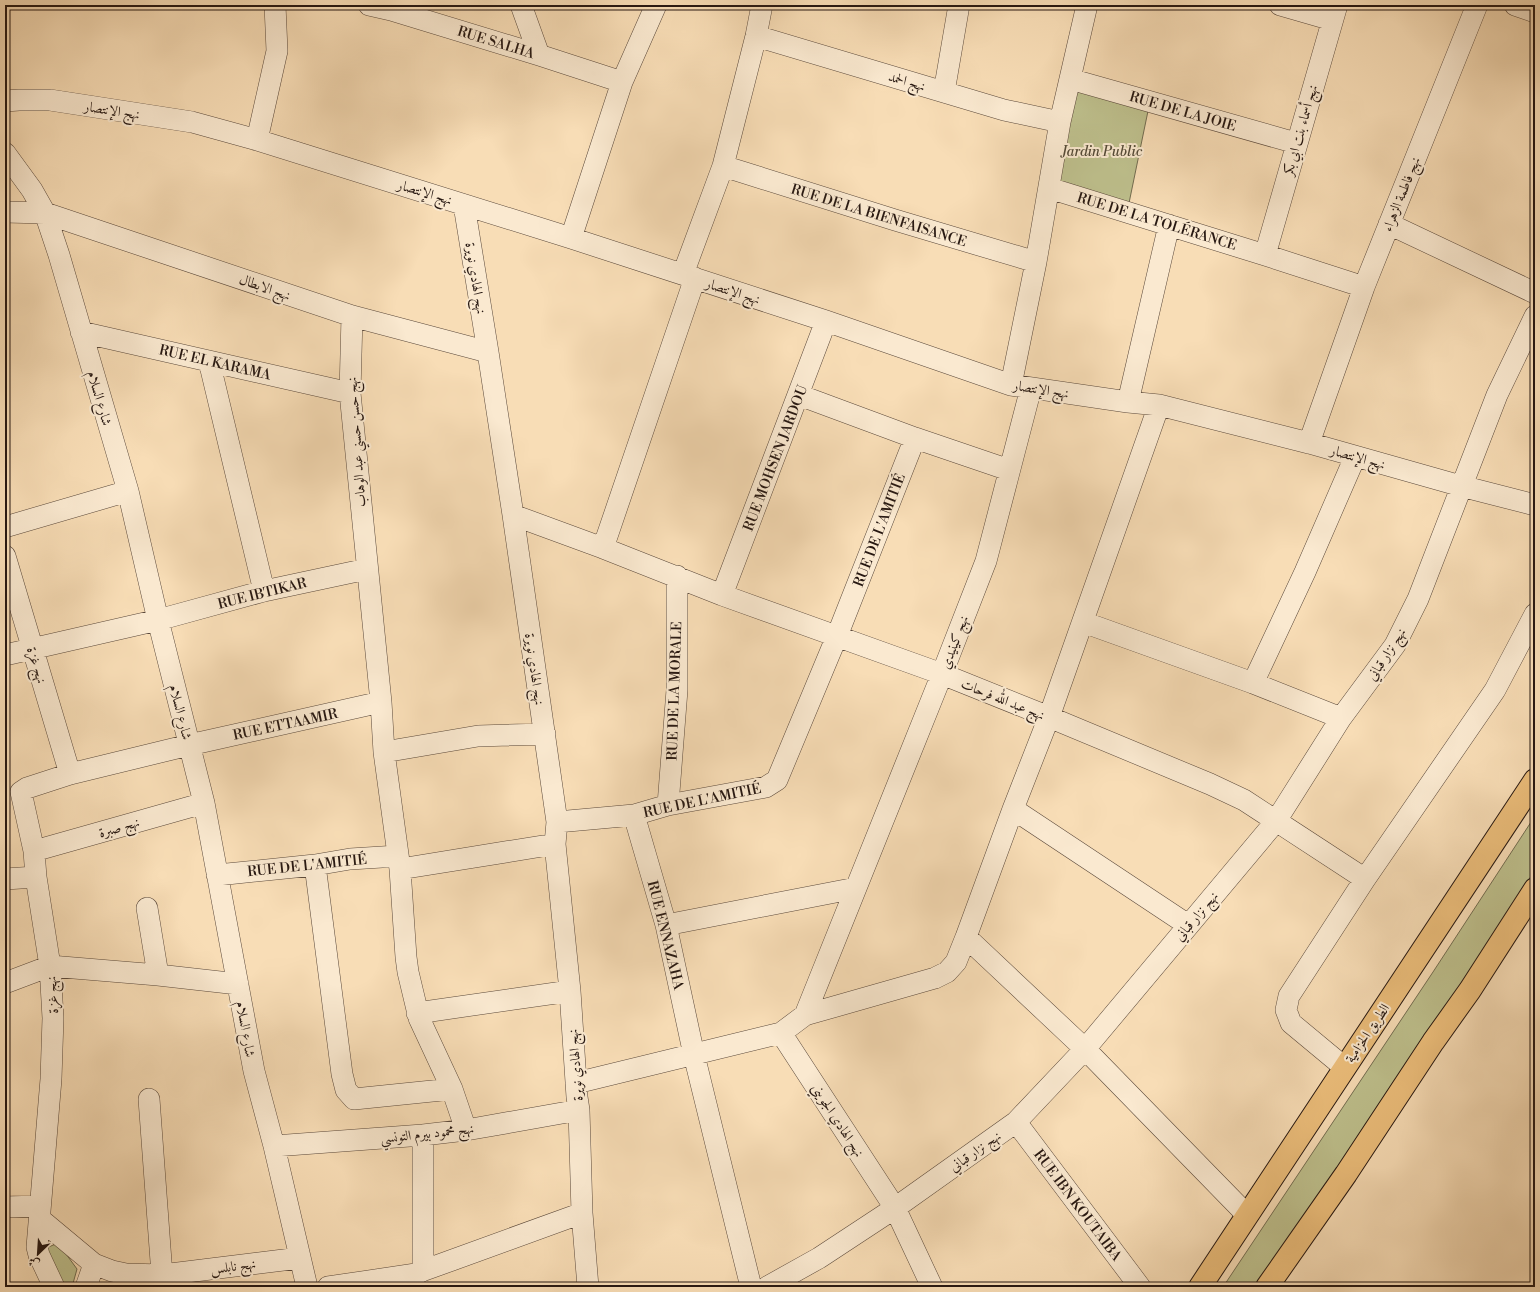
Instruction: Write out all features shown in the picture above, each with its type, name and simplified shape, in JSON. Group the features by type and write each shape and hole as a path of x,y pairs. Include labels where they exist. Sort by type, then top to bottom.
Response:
{"highway":[{"name":"الطريق الحزامية","path":"1200,1287 1535,780"},
{"path":"1267,1287 1346,1174 1433,1042 1470,990 1535,889"}],"street":[{"path":"257,140 277,51 275,5"},
{"name":"RUE SALHA","path":"369,5 391,7 622,82"},
{"path":"521,5 539,55"},
{"path":"572,238 622,82 656,5"},
{"path":"602,548 723,166 756,36 762,5"},
{"path":"944,92 959,5"},
{"name":"نهج كينيدي","path":"805,1015 986,561 1009,470 1036,262 1060,122 1087,5"},
{"path":"1280,5 1334,13"},
{"path":"1515,5 1535,12"},
{"name":"نهج فاطمة الزهراء","path":"1309,443 1364,288 1472,6"},
{"name":"نهج أسماء بنت ابي بكر","path":"1265,255 1334,13"},
{"name":"نهج الحمد","path":"756,36 1004,110 1060,122"},
{"name":"RUE DE LA JOIE","path":"1070,79 1296,143"},
{"name":"نهج الإنتصار","path":"5,101 50,100 192,122 257,140 572,238 1021,386 1128,402 1159,405 1309,443 1355,457 1535,505"},
{"name":"شارع السلام","path":"5,153 32,190 45,212 128,491 158,620 204,803 217,880 254,1072 274,1146 307,1287"},
{"name":"RUE DE LA BIENFAISANCE","path":"723,166 1036,262"},
{"name":"RUE DE LA TOLÉRANCE","path":"1049,188 1265,255"},
{"name":"نهج الهادي نويرة","path":"464,205 488,352 557,822"},
{"name":"نهج الابطال","path":"5,212 45,212 352,316 488,352"},
{"path":"1389,224 1535,293"},
{"path":"1128,402 1170,225"},
{"path":"1265,255 1364,288"},
{"name":"نهج حسن حسني عبد الوهاب","path":"352,316 350,393 381,702 384,752 399,863 406,957 417,1013 452,1089 466,1130"},
{"name":"نهج نزار قباني","path":"767,1287 820,1258 895,1208 1016,1122 1085,1049 1276,821 1341,718 1398,639 1418,599 1497,396 1535,316"},
{"name":"RUE MOHSEN JARDOU","path":"722,595 826,321"},
{"name":"RUE EL KARAMA","path":"81,332 350,393"},
{"path":"209,360 264,591"},
{"path":"799,395 915,438 1009,470"},
{"path":"576,1083 781,1033 805,1015 935,978 947,972 956,962 1049,717 1159,405"},
{"name":"RUE DE L'AMITIÉ","path":"557,822 634,815 668,805 766,787 777,780 838,636 915,438"},
{"path":"1253,683 1305,572 1355,457"},
{"path":"5,527 128,491"},
{"name":"نهج عبد الله فرحات","path":"512,515 677,576 722,595 942,674 1210,784 1244,800 1365,879"},
{"name":"نهج غزة","path":"5,556 70,774"},
{"name":"RUE IBTIKAR","path":"5,655 158,620 264,591 367,569"},
{"name":"RUE DE LA MORALE","path":"668,805 677,690 677,576"},
{"path":"1344,1067 1291,1023 1286,1010 1289,996 1365,879 1495,690 1535,614"},
{"path":"1083,622 1253,683 1341,718"},
{"name":"RUE ETTAAMIR","path":"27,788 70,774 189,745 381,702"},
{"path":"384,752 478,736 545,734"},
{"name":"نهج غزة","path":"27,788 21,792 34,851 36,877 50,966 54,1018 51,1079 37,1246 39,1255 54,1287"},
{"name":"نهج صبرة","path":"34,851 204,803"},
{"path":"1013,809 1188,925"},
{"name":"RUE ENNAZAHA","path":"634,815 666,925 694,1055 751,1287"},
{"path":"555,844 557,822"},
{"name":"نهج الهادي نويرة","path":"555,844 570,991 579,1110 582,1213 588,1287"},
{"name":"RUE DE L'AMITIÉ","path":"217,875 315,865 350,859 399,863 555,844"},
{"path":"315,865 341,1067 346,1090 354,1099 452,1089"},
{"path":"5,879 36,877"},
{"path":"666,925 856,888"},
{"path":"147,908 158,975"},
{"path":"966,937 1085,1049 1247,1215"},
{"path":"5,984 50,966 158,975 238,984"},
{"path":"417,1013 570,991"},
{"name":"نهج الهادي الجويني","path":"781,1033 895,1208"},
{"path":"149,1099 162,1275"},
{"name":"نهج محمود بيرم التونسي","path":"274,1146 423,1135 466,1130 579,1110"},
{"name":"RUE IBN KOUTAIBA","path":"1016,1122 1140,1287"},
{"path":"422,1271 424,1265 423,1135"},
{"path":"5,1207 40,1213"},
{"path":"895,1208 932,1287"},
{"name":"نهج نابلس","path":"40,1213 94,1264 112,1271 126,1274 162,1275 300,1258"},
{"path":"328,1287 416,1274 582,1213"},
{"path":"86,1287 94,1264"}],"green space":[{"name":"Jardin Public","path":"1076,89 1148,111 1129,203 1056,190"},
{"path":"1535,816 1535,870 1463,982 1257,1287 1223,1287 1433,972"},
{"path":"58,1243 77,1269 72,1287 60,1287 44,1249"}]}
